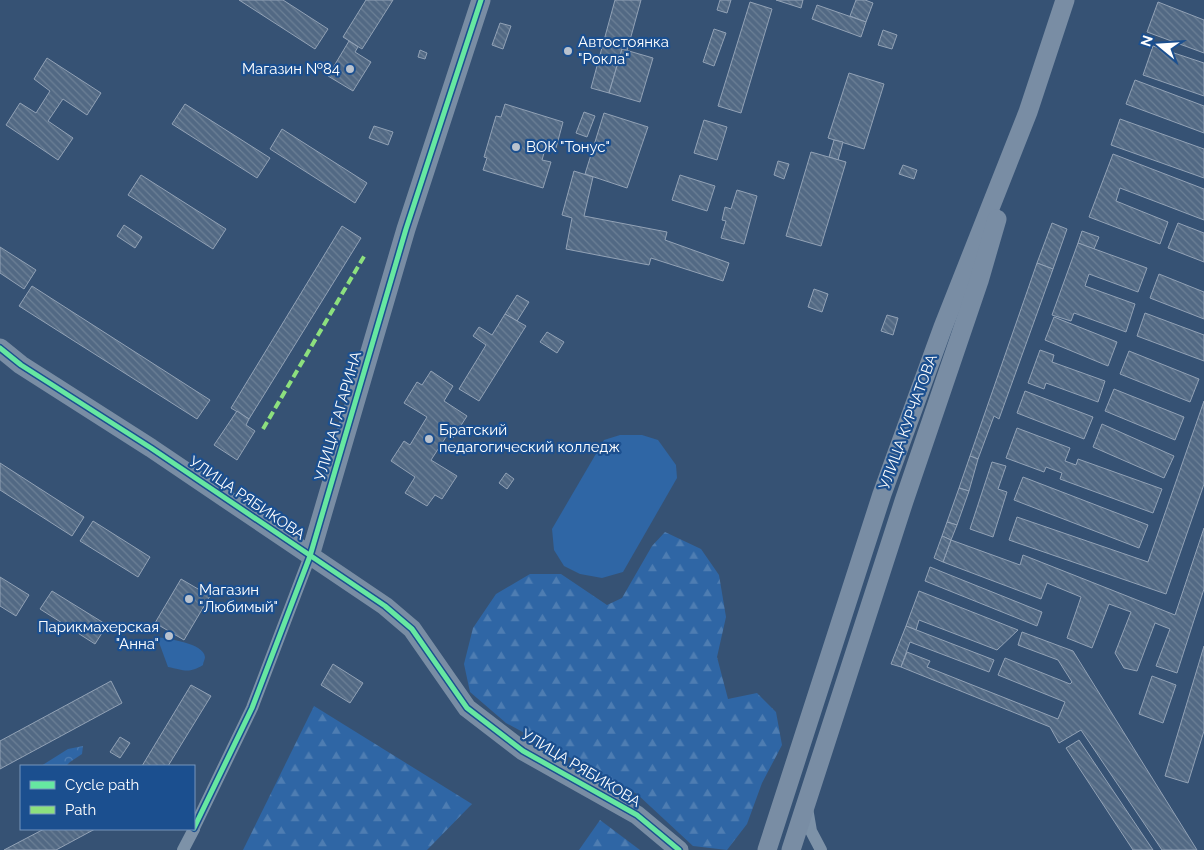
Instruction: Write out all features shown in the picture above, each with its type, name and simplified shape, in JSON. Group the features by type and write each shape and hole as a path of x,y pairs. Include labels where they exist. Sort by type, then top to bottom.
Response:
{"main road":[{"name":"УЛИЦА ГАГАРИНА","path":"310,556 406,229 481,0"},
{"name":"УЛИЦА КУРЧАТОВА","path":"767,850 882,494 946,318 1028,112 1065,0"},
{"path":"792,850 904,501 979,281 1028,112"},
{"name":"УЛИЦА РЯБИКОВА","path":"0,348 20,365"},
{"name":"УЛИЦА РЯБИКОВА","path":"0,356 20,365 152,448 385,606 412,629 467,708 523,751 637,815 679,850"},
{"path":"882,494 904,501"}],"street":[{"name":"УЛИЦА ГАГАРИНА","path":"195,826 252,708 310,556"},
{"path":"806,805 811,831 821,850"},
{"name":"УЛИЦА ГАГАРИНА","path":"183,850 193,830"}],"green space":[{"path":"620,435 642,435 658,440 676,465 677,478 623,572 602,578 580,574 564,566 554,550 552,529 604,440"},
{"path":"665,532 701,549 719,575 726,617 717,657 728,699 757,693 776,712 782,745 762,783 747,824 727,850 693,846 637,794 506,723 470,692 464,664 473,628 496,594 530,574 561,574 607,605 622,598 652,546"},
{"path":"157,637 185,642 199,648 205,657 203,665 190,670 168,667"},
{"path":"314,706 472,804 427,850 243,850"},
{"path":"83,746 82,754 67,765 43,765 68,749"},
{"path":"600,820 640,850 579,850"}],"building":[{"path":"239,0 283,0 328,29 315,49"},
{"path":"366,0 393,0 362,49 343,37"},
{"path":"615,0 641,0 627,51 622,49 609,93 591,88"},
{"path":"720,0 731,0 727,13 717,10"},
{"path":"776,0 803,0 801,8"},
{"path":"856,0 865,0 873,3 866,22 850,16"},
{"path":"750,2 772,9 741,113 718,106"},
{"path":"1158,2 1204,20 1204,53 1147,32"},
{"path":"817,5 866,22 861,37 812,19"},
{"path":"500,23 511,26 503,49 492,45"},
{"path":"714,29 726,33 714,66 703,62"},
{"path":"883,30 897,35 892,49 878,45"},
{"name":"Магазин №84","path":"349,41 358,47 355,52 371,62 353,91 328,76"},
{"path":"1153,46 1204,63 1204,96 1143,75"},
{"path":"622,49 653,58 640,102 609,93"},
{"path":"420,50 427,53 425,59 418,57"},
{"path":"47,58 101,93 87,115 63,99 48,121 73,138 58,160 6,125 20,103 36,113 50,91 34,79"},
{"path":"849,73 884,84 864,149 828,138"},
{"path":"1135,80 1204,106 1204,133 1126,104"},
{"path":"185,104 270,158 257,178 172,124"},
{"name":"ВОК \"Тонус\"","path":"505,104 563,122 556,148 546,146 542,160 551,162 543,188 483,170 487,158 484,157 496,116 501,117"},
{"path":"584,112 595,116 587,137 576,133"},
{"path":"604,113 648,127 627,188 585,174"},
{"path":"1120,119 1204,149 1204,178 1111,145"},
{"path":"704,120 727,127 717,160 694,153"},
{"path":"374,126 393,132 388,145 369,138"},
{"path":"282,129 367,183 355,203 270,149"},
{"path":"834,140 843,142 838,160 829,157"},
{"path":"811,152 846,162 821,246 786,236"},
{"path":"1113,154 1204,189 1204,220 1120,188 1116,201 1168,222 1160,244 1089,217"},
{"path":"778,161 789,164 784,179 774,175"},
{"path":"903,165 917,170 914,179 899,174"},
{"path":"574,171 593,177 584,216 667,232 665,240 729,263 723,281 651,258 649,265 566,249 572,218 562,215"},
{"path":"141,175 226,229 213,249 128,195"},
{"path":"680,175 715,186 707,211 672,200"},
{"path":"737,190 757,196 744,244 721,238 726,221 722,220 725,207 731,209"},
{"path":"1052,223 1067,229 1053,269 1037,263"},
{"path":"1178,223 1204,233 1204,262 1168,248"},
{"path":"124,225 142,237 135,248 117,236"},
{"path":"342,226 361,238 249,419 231,408"},
{"path":"1082,231 1099,237 1094,249 1078,243"},
{"path":"1078,243 1147,268 1138,292 1089,274 1085,286 1135,304 1126,332 1074,313 1071,321 1052,315"},
{"path":"0,247 36,270 24,289 0,273"},
{"path":"1037,263 1053,269 999,419 994,416 978,459 970,456"},
{"path":"1159,274 1204,292 1204,319 1150,298"},
{"path":"32,286 210,400 197,419 19,306"},
{"path":"814,289 828,294 822,312 808,307"},
{"path":"517,295 529,302 517,321 505,314"},
{"path":"1145,313 1204,335 1204,361 1137,336"},
{"path":"505,314 526,326 479,401 459,389 486,345 473,336 479,327 492,335"},
{"path":"887,315 898,318 893,335 881,331"},
{"path":"1054,317 1117,342 1108,366 1045,340"},
{"path":"547,332 564,342 557,353 540,342"},
{"path":"1040,350 1054,355 1052,362 1105,381 1098,402 1046,383 1044,389 1028,383"},
{"path":"1129,351 1199,379 1190,402 1120,374"},
{"name":"Братский педагогический колледж","path":"431,371 453,386 444,401 467,416 453,438 448,434 431,460 457,476 442,499 435,495 427,506 405,493 415,477 391,461 404,441 410,445 427,417 404,403 417,382 422,385"},
{"path":"1114,389 1184,417 1175,440 1105,411"},
{"path":"1025,391 1093,417 1084,439 1017,413"},
{"path":"1204,401 1204,484 1166,594 1009,540 1017,517 1148,562"},
{"path":"237,411 249,419 246,425 255,431 237,460 214,445"},
{"path":"1102,424 1174,456 1164,478 1093,447"},
{"path":"1017,428 1070,448 1065,461 1076,465 1078,459 1162,489 1153,513 1060,479 1062,473 1046,467 1044,472 1006,458"},
{"path":"970,456 978,459 969,491 959,488"},
{"path":"992,462 1006,466 998,489 1007,492 993,537 970,529"},
{"path":"0,463 84,517 72,536 0,490"},
{"path":"506,473 514,479 507,489 499,483"},
{"path":"1023,477 1148,525 1139,548 1014,500"},
{"path":"959,488 969,491 957,525 947,522"},
{"path":"93,521 150,557 138,577 80,541"},
{"path":"947,522 957,525 951,540 942,536"},
{"path":"1204,528 1204,589 1177,673 1156,666 1170,629 1155,623 1137,671 1124,668 1115,653 1131,612 1109,604 1092,648 1067,638 1081,597 1047,583 1041,599 943,562 951,540 1020,565 1023,555 1175,615"},
{"path":"942,536 951,540 943,562 934,558"},
{"path":"930,567 1042,612 1037,626 925,581"},
{"path":"0,577 29,595 16,616 0,606"},
{"path":"181,579 210,596 184,640 155,623"},
{"path":"52,591 107,625 95,644 40,609"},
{"path":"919,591 1018,630 997,650 919,620 916,630 906,626"},
{"path":"906,626 994,660 989,672 910,642 901,667 891,664"},
{"path":"1022,632 1073,651 1197,850 1162,850 1081,730 1059,743 1050,727 901,667 907,652 930,661 927,667 1058,719 1065,702 998,675 1005,658 1070,684 1072,682 1058,660 1018,645"},
{"path":"1204,646 1204,731 1188,783 1165,776"},
{"path":"333,664 363,683 350,703 321,685"},
{"path":"1152,676 1176,685 1163,723 1139,714"},
{"path":"111,681 122,703 0,769 0,741"},
{"path":"191,685 211,696 169,765 143,765"},
{"path":"120,737 130,743 120,758 110,752"},
{"path":"1079,740 1153,850 1133,850 1066,748"},
{"path":"42,830 93,830 56,850 4,850"}],"marked path":[{"path":"263,429 366,253"}],"cycle path":[{"path":"195,826 252,708 310,556 406,229 481,0"},
{"path":"0,348 21,365 151,448 385,606 412,629 467,708 523,751 637,815 679,850"}],"place":[{"name":"Автостоянка \"Рокла\"","path":"568,51"},
{"name":"Магазин №84","path":"350,69"},
{"name":"ВОК \"Тонус\"","path":"516,147"},
{"name":"Братский педагогический колледж","path":"429,439"},
{"name":"Магазин \"Любимый\"","path":"189,599"},
{"name":"Парикмахерская \"Анна\"","path":"169,636"}]}
